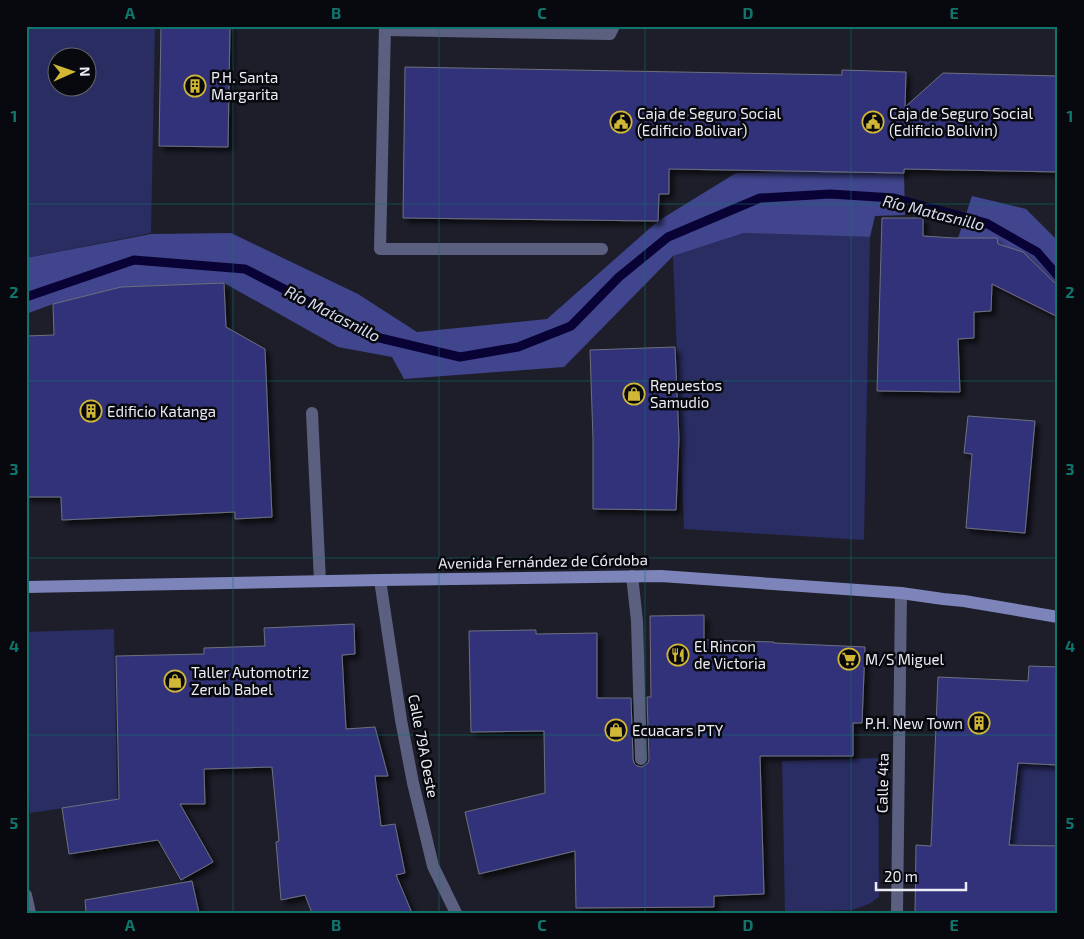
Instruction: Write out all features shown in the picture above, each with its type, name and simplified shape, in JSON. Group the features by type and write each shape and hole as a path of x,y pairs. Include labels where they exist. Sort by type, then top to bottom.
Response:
{"main road":[{"name":"Avenida Fernández de Córdoba","path":"26,587 660,576 902,593 943,600 964,601 1058,618"}],"street":[{"path":"602,249 380,249 385,28 610,34 614,26"},
{"path":"312,413 320,581"},
{"path":"632,576 637,621 641,759"},
{"name":"Calle 79A Oeste","path":"380,580 413,783 433,866 456,913"},
{"name":"Calle 4ta","path":"897,913 902,593"},
{"path":"26,895 30,913"}],"shaded area":[{"path":"26,26 155,26 151,233 26,258"},
{"path":"840,171 904,173 905,215 875,216 870,237 744,233 673,256 564,367 404,379 392,357 338,347 224,283 121,287 53,304 26,314 26,258 151,234 231,233 358,294 417,332 547,319 658,221 736,173"},
{"path":"972,196 1026,209 1058,241 1058,286 1023,252 998,244 997,238 958,238"},
{"path":"744,233 870,237 864,540 684,529 673,256"},
{"path":"114,629 117,800 30,813 26,745 26,632"},
{"path":"878,758 879,897 869,904 852,910 785,912 782,761"},
{"path":"1018,764 1058,765 1058,846 1009,844"}],"building":[{"name":"P.H. Santa Margarita","path":"161,26 230,26 228,147 159,146"},
{"name":"Caja de Seguro Social (Edificio Bolivar)","path":"405,67 842,75 842,70 906,72 905,107 943,73 1058,76 1058,172 904,169 904,173 669,169 669,194 659,194 658,221 403,218"},
{"path":"882,218 923,218 923,236 997,238 998,244 1023,252 1058,286 1058,317 992,284 991,311 974,312 974,338 958,339 960,392 877,391"},
{"path":"224,283 226,327 265,349 272,517 235,519 235,512 62,520 61,497 26,497 26,336 54,335 53,304 121,287"},
{"name":"Repuestos Samudio","path":"675,347 679,439 676,510 593,509 590,350"},
{"path":"968,416 1035,421 1025,533 966,528 972,454 964,453"},
{"path":"704,615 704,640 865,647 862,723 853,723 853,756 760,756 764,894 714,896 714,907 576,908 575,851 479,874 465,812 545,793 544,731 471,732 469,631 536,630 536,634 597,633 597,698 631,698 633,759 637,766 642,767 648,763 649,759 647,697 651,697 650,616"},
{"path":"354,624 355,654 342,655 346,729 375,727 388,776 375,776 381,826 395,824 405,873 396,875 412,913 312,913 305,895 281,900 276,842 279,841 272,767 204,769 205,804 180,804 213,862 181,880 158,840 69,854 62,808 119,799 116,656 204,654 204,648 265,646 264,628"},
{"path":"1029,666 1058,667 1058,765 1018,763 1009,845 1058,846 1058,913 915,913 916,845 931,846 938,677 1028,681"},
{"path":"192,881 199,913 86,913 85,900"}],"waterway":[{"name":"Río Matasnillo","path":"26,297 134,260 245,269 380,338 460,357 518,347 571,326 619,277 668,237 760,198 830,194 894,198 986,223 1037,252 1058,276"}],"place":[{"name":"P.H. Santa Margarita","path":"195,86"},
{"name":"Caja de Seguro Social (Edificio Bolivar)","path":"621,122"},
{"name":"Caja de Seguro Social (Edificio Bolivin)","path":"873,122"},
{"name":"Repuestos Samudio","path":"634,394"},
{"name":"Edificio Katanga","path":"91,411"},
{"name":"El Rincon de Victoria","path":"678,655"},
{"name":"M/S Miguel","path":"849,659"},
{"name":"Taller Automotriz Zerub Babel","path":"175,681"},
{"name":"P.H. New Town","path":"979,723"},
{"name":"Ecuacars PTY","path":"616,730"}]}
